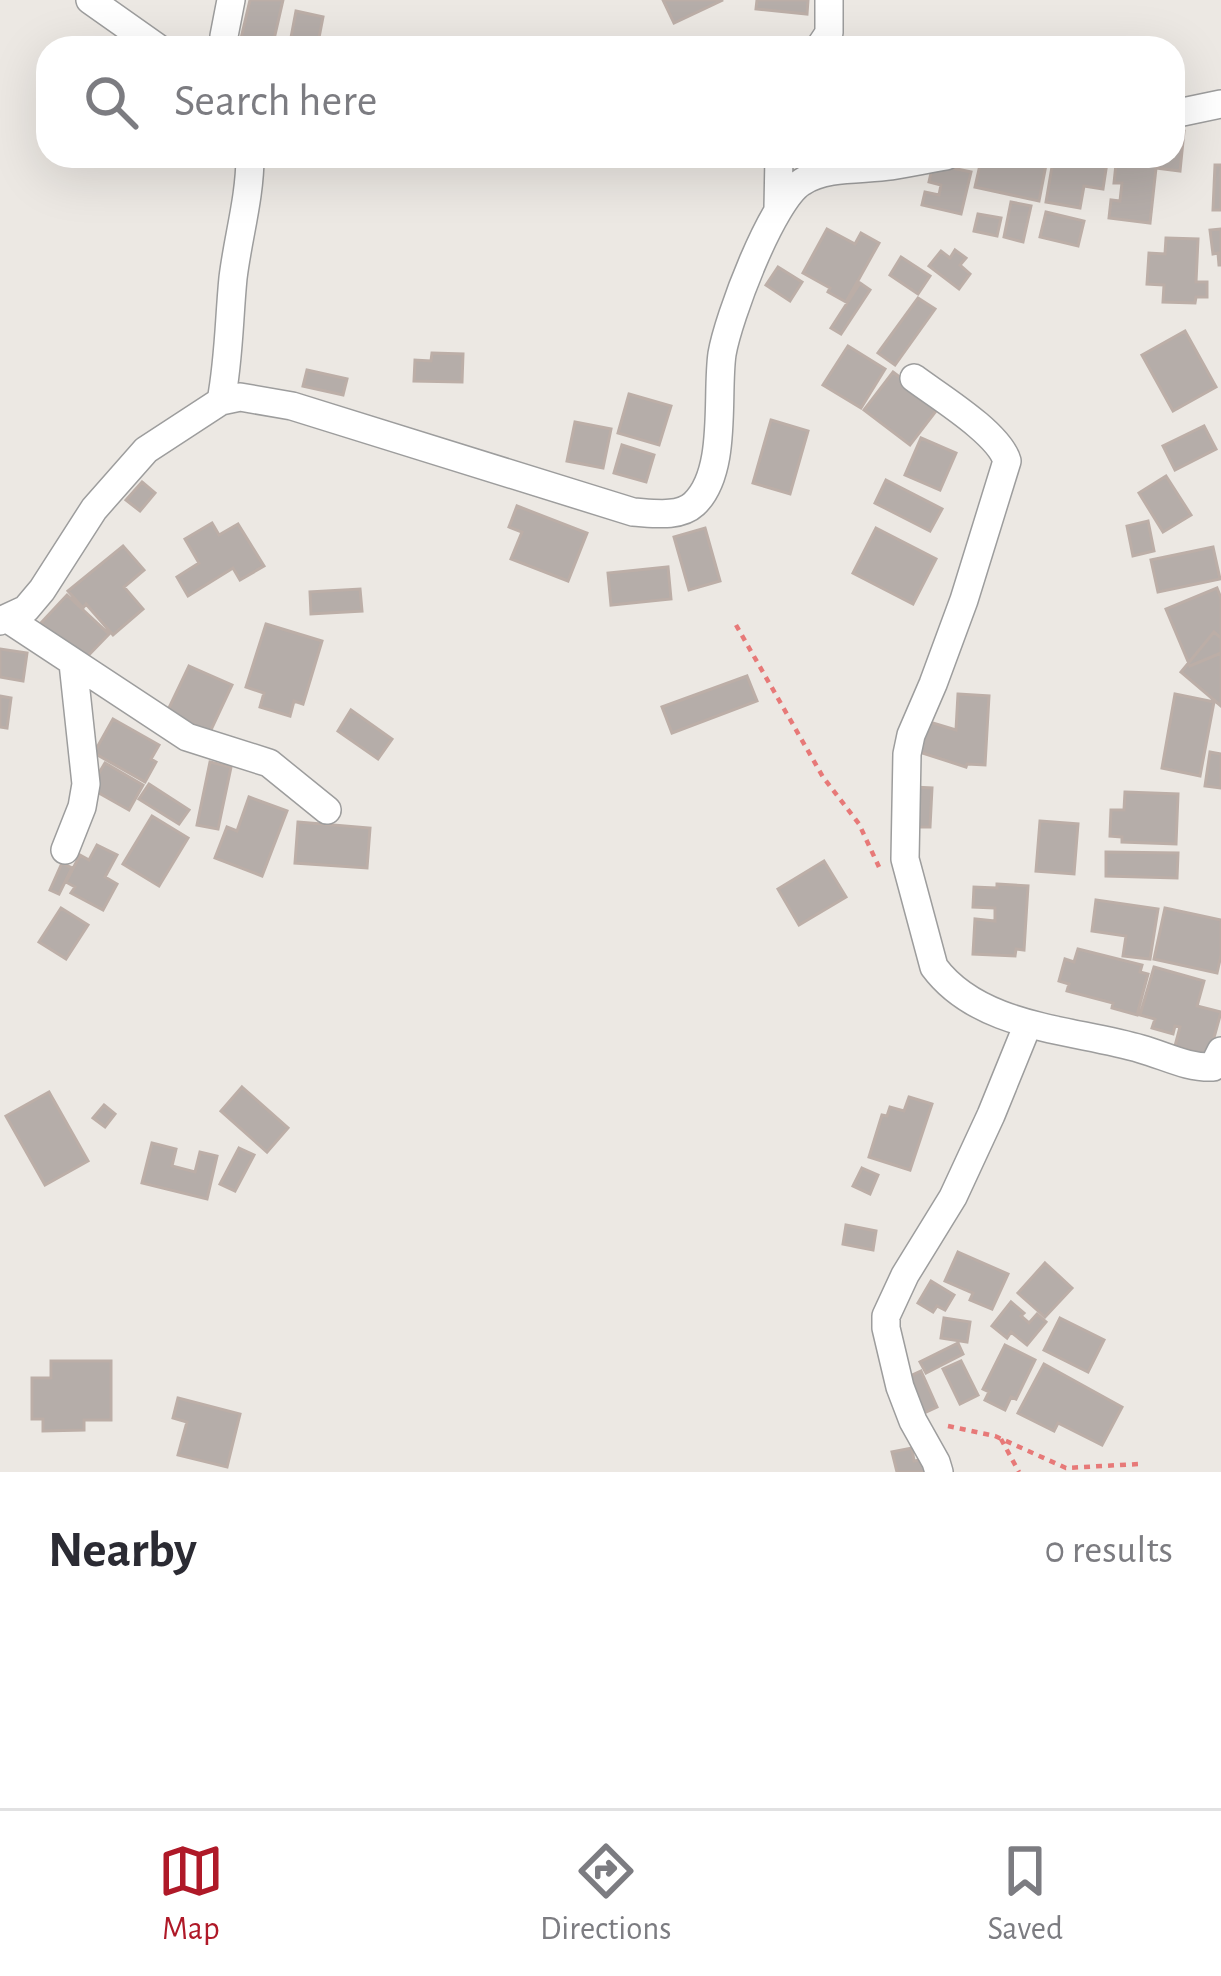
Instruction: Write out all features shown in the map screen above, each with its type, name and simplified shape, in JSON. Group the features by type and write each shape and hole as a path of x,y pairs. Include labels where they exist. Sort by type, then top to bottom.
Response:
{"street":[{"path":"90,0 141,36"},
{"path":"224,36 231,0"},
{"path":"827,36 829,0"},
{"path":"1185,112 1221,104"},
{"path":"220,400 250,168"},
{"path":"778,208 779,168"},
{"path":"4,620 26,609 42,590 94,509 146,450 220,400 240,397 292,406 633,512 691,508 710,477 716,452 728,326 778,208 804,180 872,168"},
{"path":"914,378 986,433 1004,451 1007,461 964,599 907,754 905,859 928,952 943,980 976,1003 1028,1024 1142,1049 1195,1067 1214,1067 1221,1052"},
{"path":"4,620 188,737 269,763 327,810"},
{"path":"65,850 86,784 73,663"},
{"path":"939,1472 900,1387 886,1316 953,1197 1028,1024"}],"path":[{"path":"736,625 823,777 859,824 886,882"},
{"path":"913,1421 1001,1438 1066,1468 1139,1464"},
{"path":"1001,1438 1019,1472"}],"building":[{"path":"250,0 283,0 275,36 242,36"},
{"path":"663,0 723,0 674,23"},
{"path":"757,0 808,0 807,14 756,9"},
{"path":"296,11 323,17 319,36 291,36"},
{"path":"1215,165 1221,165 1221,210 1213,210"},
{"path":"932,168 971,172 961,214 922,205 925,192 939,195 941,185 929,182"},
{"path":"979,168 1045,168 1039,201 975,187"},
{"path":"1052,168 1106,168 1103,189 1084,186 1080,208 1046,202"},
{"path":"1116,168 1156,168 1150,223 1109,218 1111,200 1120,201 1122,183 1114,183"},
{"path":"1011,202 1031,206 1023,242 1004,237"},
{"path":"1046,212 1084,221 1078,246 1040,237"},
{"path":"978,214 1001,218 997,236 974,231"},
{"path":"827,229 855,244 861,233 879,243 846,302 803,273"},
{"path":"1221,229 1221,265 1219,265 1210,230"},
{"path":"1166,238 1198,239 1196,282 1207,282 1207,297 1196,297 1195,303 1163,302 1164,285 1147,284 1149,253 1165,254"},
{"path":"955,250 966,258 960,265 970,274 959,289 929,266 941,251 950,258"},
{"path":"901,257 930,276 918,294 890,275"},
{"path":"778,267 802,282 790,301 766,285"},
{"path":"860,283 870,290 841,334 831,328"},
{"path":"918,298 935,309 895,365 878,353"},
{"path":"1185,331 1216,387 1173,411 1142,355"},
{"path":"848,346 885,369 861,408 823,385"},
{"path":"432,353 463,354 462,382 414,381 415,360 431,361"},
{"path":"307,370 347,379 343,395 303,386"},
{"path":"893,372 939,407 910,445 864,410"},
{"path":"629,394 671,406 659,445 618,433"},
{"path":"771,420 808,431 790,494 753,483"},
{"path":"575,422 611,429 603,468 567,461"},
{"path":"1204,426 1216,449 1175,470 1163,446"},
{"path":"921,438 956,453 940,490 905,475"},
{"path":"622,445 654,455 646,482 614,473"},
{"path":"1166,476 1191,515 1163,532 1139,493"},
{"path":"886,480 942,509 930,531 875,503"},
{"path":"142,482 155,493 140,511 126,500"},
{"path":"517,506 587,533 568,581 511,559 522,532 509,527"},
{"path":"1148,521 1154,551 1133,556 1127,526"},
{"path":"212,523 219,535 238,524 264,566 240,580 233,568 188,596 177,577 199,563 185,539"},
{"path":"705,528 720,581 689,590 674,537"},
{"path":"876,528 936,559 913,604 853,573"},
{"path":"123,546 144,570 124,587 143,609 113,635 68,591"},
{"path":"1213,547 1220,579 1158,592 1151,560"},
{"path":"668,567 671,599 611,605 608,573"},
{"path":"1217,588 1221,653 1190,666 1166,609"},
{"path":"360,589 362,611 311,614 310,592"},
{"path":"67,595 109,634 83,661 41,623"},
{"path":"266,624 322,641 303,704 294,701 290,716 260,707 264,693 246,687"},
{"path":"1214,632 1221,638 1221,706 1181,672"},
{"path":"0,649 27,653 23,681 0,677"},
{"path":"189,666 232,685 210,732 167,712"},
{"path":"747,676 757,701 672,733 662,707"},
{"path":"958,694 989,696 985,765 966,767 910,749 920,719 956,730"},
{"path":"1175,694 1214,702 1200,776 1162,768"},
{"path":"0,696 11,698 7,728 0,727"},
{"path":"351,710 392,739 378,759 338,731"},
{"path":"113,719 159,745 145,782 94,753"},
{"path":"1210,752 1221,754 1221,788 1205,786"},
{"path":"210,762 231,767 218,829 197,825"},
{"path":"105,763 143,785 129,810 90,788"},
{"path":"149,784 189,810 179,824 139,799"},
{"path":"913,787 932,788 930,827 911,827"},
{"path":"1125,792 1178,794 1176,844 1122,842 1122,837 1110,836 1111,810 1124,810"},
{"path":"249,797 287,811 262,876 215,858 227,827 237,831"},
{"path":"152,816 188,838 159,886 123,864"},
{"path":"1040,821 1078,824 1074,874 1036,871"},
{"path":"298,822 370,828 367,868 295,863"},
{"path":"97,845 117,855 105,877 117,884 103,910 71,893 75,887 66,882 80,855 89,860"},
{"path":"1106,852 1178,853 1177,878 1106,876"},
{"path":"824,861 846,897 799,925 778,889"},
{"path":"62,863 72,868 59,894 50,890"},
{"path":"997,884 1028,886 1024,950 1016,949 1015,956 973,954 975,919 995,921 995,908 973,907 974,887 997,888"},
{"path":"1096,900 1158,909 1150,959 1123,956 1126,936 1092,931"},
{"path":"61,908 88,925 66,959 39,942"},
{"path":"1165,908 1221,920 1217,973 1154,959"},
{"path":"1078,949 1142,965 1140,972 1148,974 1137,1015 1067,991 1069,984 1059,981 1065,959 1074,962"},
{"path":"1154,967 1204,981 1197,1006 1221,1012 1209,1056 1175,1046 1180,1027 1175,1026 1173,1034 1152,1028 1155,1019 1140,1015"},
{"path":"242,1087 288,1128 267,1152 221,1111"},
{"path":"49,1092 88,1161 45,1185 6,1116"},
{"path":"909,1097 932,1104 910,1170 869,1157 882,1115 887,1116 890,1107 904,1111"},
{"path":"104,1105 115,1114 105,1127 93,1118"},
{"path":"152,1143 176,1149 172,1166 195,1172 200,1152 217,1156 207,1199 142,1183"},
{"path":"239,1148 254,1155 235,1191 220,1184"},
{"path":"862,1168 878,1175 870,1194 853,1186"},
{"path":"846,1225 876,1231 873,1250 843,1244"},
{"path":"958,1252 1008,1274 992,1309 970,1300 973,1293 945,1281"},
{"path":"1045,1263 1072,1288 1045,1317 1018,1293"},
{"path":"931,1281 954,1295 945,1310 937,1306 933,1312 918,1303"},
{"path":"1011,1302 1029,1323 1037,1314 1046,1322 1027,1345 1011,1332 1007,1338 992,1326"},
{"path":"944,1318 970,1322 967,1342 941,1338"},
{"path":"1060,1318 1104,1340 1088,1372 1044,1350"},
{"path":"958,1343 963,1354 926,1373 920,1362"},
{"path":"1005,1345 1035,1360 1016,1399 1011,1397 1005,1410 985,1400 989,1392 983,1389"},
{"path":"51,1361 111,1361 111,1420 84,1420 84,1430 43,1431 43,1419 32,1419 32,1378 51,1378"},
{"path":"961,1361 978,1395 960,1404 943,1369"},
{"path":"1044,1364 1122,1407 1102,1445 1058,1423 1054,1431 1018,1413"},
{"path":"921,1371 937,1407 924,1413 908,1377"},
{"path":"178,1398 240,1414 227,1467 178,1455 187,1422 173,1418"},
{"path":"912,1448 914,1461 926,1459 929,1472 897,1472 892,1452"}]}
